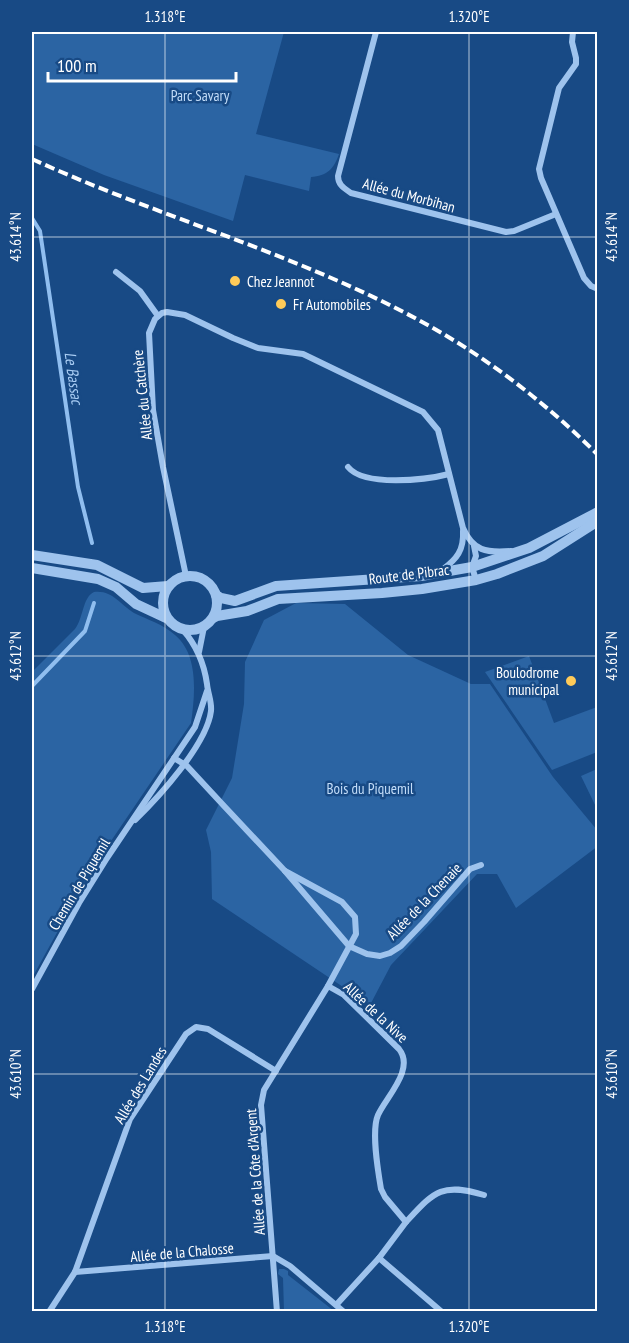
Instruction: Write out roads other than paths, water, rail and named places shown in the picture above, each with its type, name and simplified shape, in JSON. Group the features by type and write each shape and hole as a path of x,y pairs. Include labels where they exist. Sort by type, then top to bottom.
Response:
{"street":[{"name":"Allée du Morbihan","path":"376,32 338,176 342,188 351,193 506,232 556,214"},
{"path":"573,32 572,42 576,64 559,88 539,164 541,178 584,278 597,290"},
{"path":"116,272 140,291 158,316 167,312 177,312 258,348 303,354 416,407 429,418 438,430 463,528 476,556 472,567 476,580"},
{"name":"Allée du Catchère","path":"158,316 152,323 149,338 153,410 186,576"},
{"path":"348,467 360,476 393,480 449,474"},
{"name":"Route de Pibrac","path":"216,595 235,600 276,586 434,574 472,567 529,548 597,512"},
{"name":"Route de Pibrac","path":"213,618 247,611 278,599 382,593 476,580 543,556 597,521"},
{"path":"434,574 458,557 463,544 463,528"},
{"path":"473,546 497,551 529,548"},
{"path":"32,555 97,565 143,588 168,586 186,576 195,577 211,586 216,595 217,607 213,618 204,627 183,630 166,618 136,604 116,587 98,579 32,568"},
{"path":"166,618 163,598 168,586"},
{"name":"Chemin de Piquemil","path":"131,825 154,802 184,764 209,724 211,702 199,652 204,627"},
{"name":"Chemin de Piquemil","path":"183,630 199,652"},
{"name":"Chemin de Piquemil","path":"32,989 79,903 131,825 145,799 195,727 207,691"},
{"path":"174,758 184,764 285,871 349,946 356,934 355,917 350,909 342,902 285,871"},
{"name":"Allée de la Chenaie","path":"349,946 367,954 380,956 390,953 401,946 424,922 470,869 482,865"},
{"name":"Allée de la Côte d'Argent","path":"277,1311 261,1105 264,1090 328,986 349,946"},
{"name":"Allée de la Nive","path":"328,986 344,995 399,1049 405,1058 404,1070 379,1114 376,1128 381,1189 406,1222"},
{"name":"Allée des Landes","path":"49,1311 75,1272 130,1119 186,1034 196,1027 208,1029 276,1071"},
{"path":"338,1305 379,1258 406,1222 429,1198 441,1191 461,1190 484,1195"},
{"path":"273,1256 290,1266 344,1311"},
{"name":"Allée de la Chalosse","path":"75,1272 273,1256"},
{"path":"379,1258 442,1311"}],"waterway":[{"name":"Le Bassac","path":"32,218 40,231 78,487 92,543"},
{"name":"Le Bassac","path":"32,686 85,631 94,603"}],"railway":[{"path":"32,159 132,201 335,280 433,328 499,370 560,419 598,455"}],"place":[{"name":"Chez Jeannot","path":"235,281"},
{"name":"Fr Automobiles","path":"281,304"},
{"name":"Boulodrome municipal","path":"571,681"}],"park label":[{"name":"Parc Savary","path":"200,95"},
{"name":"Bois du Piquemil","path":"370,788"}]}
